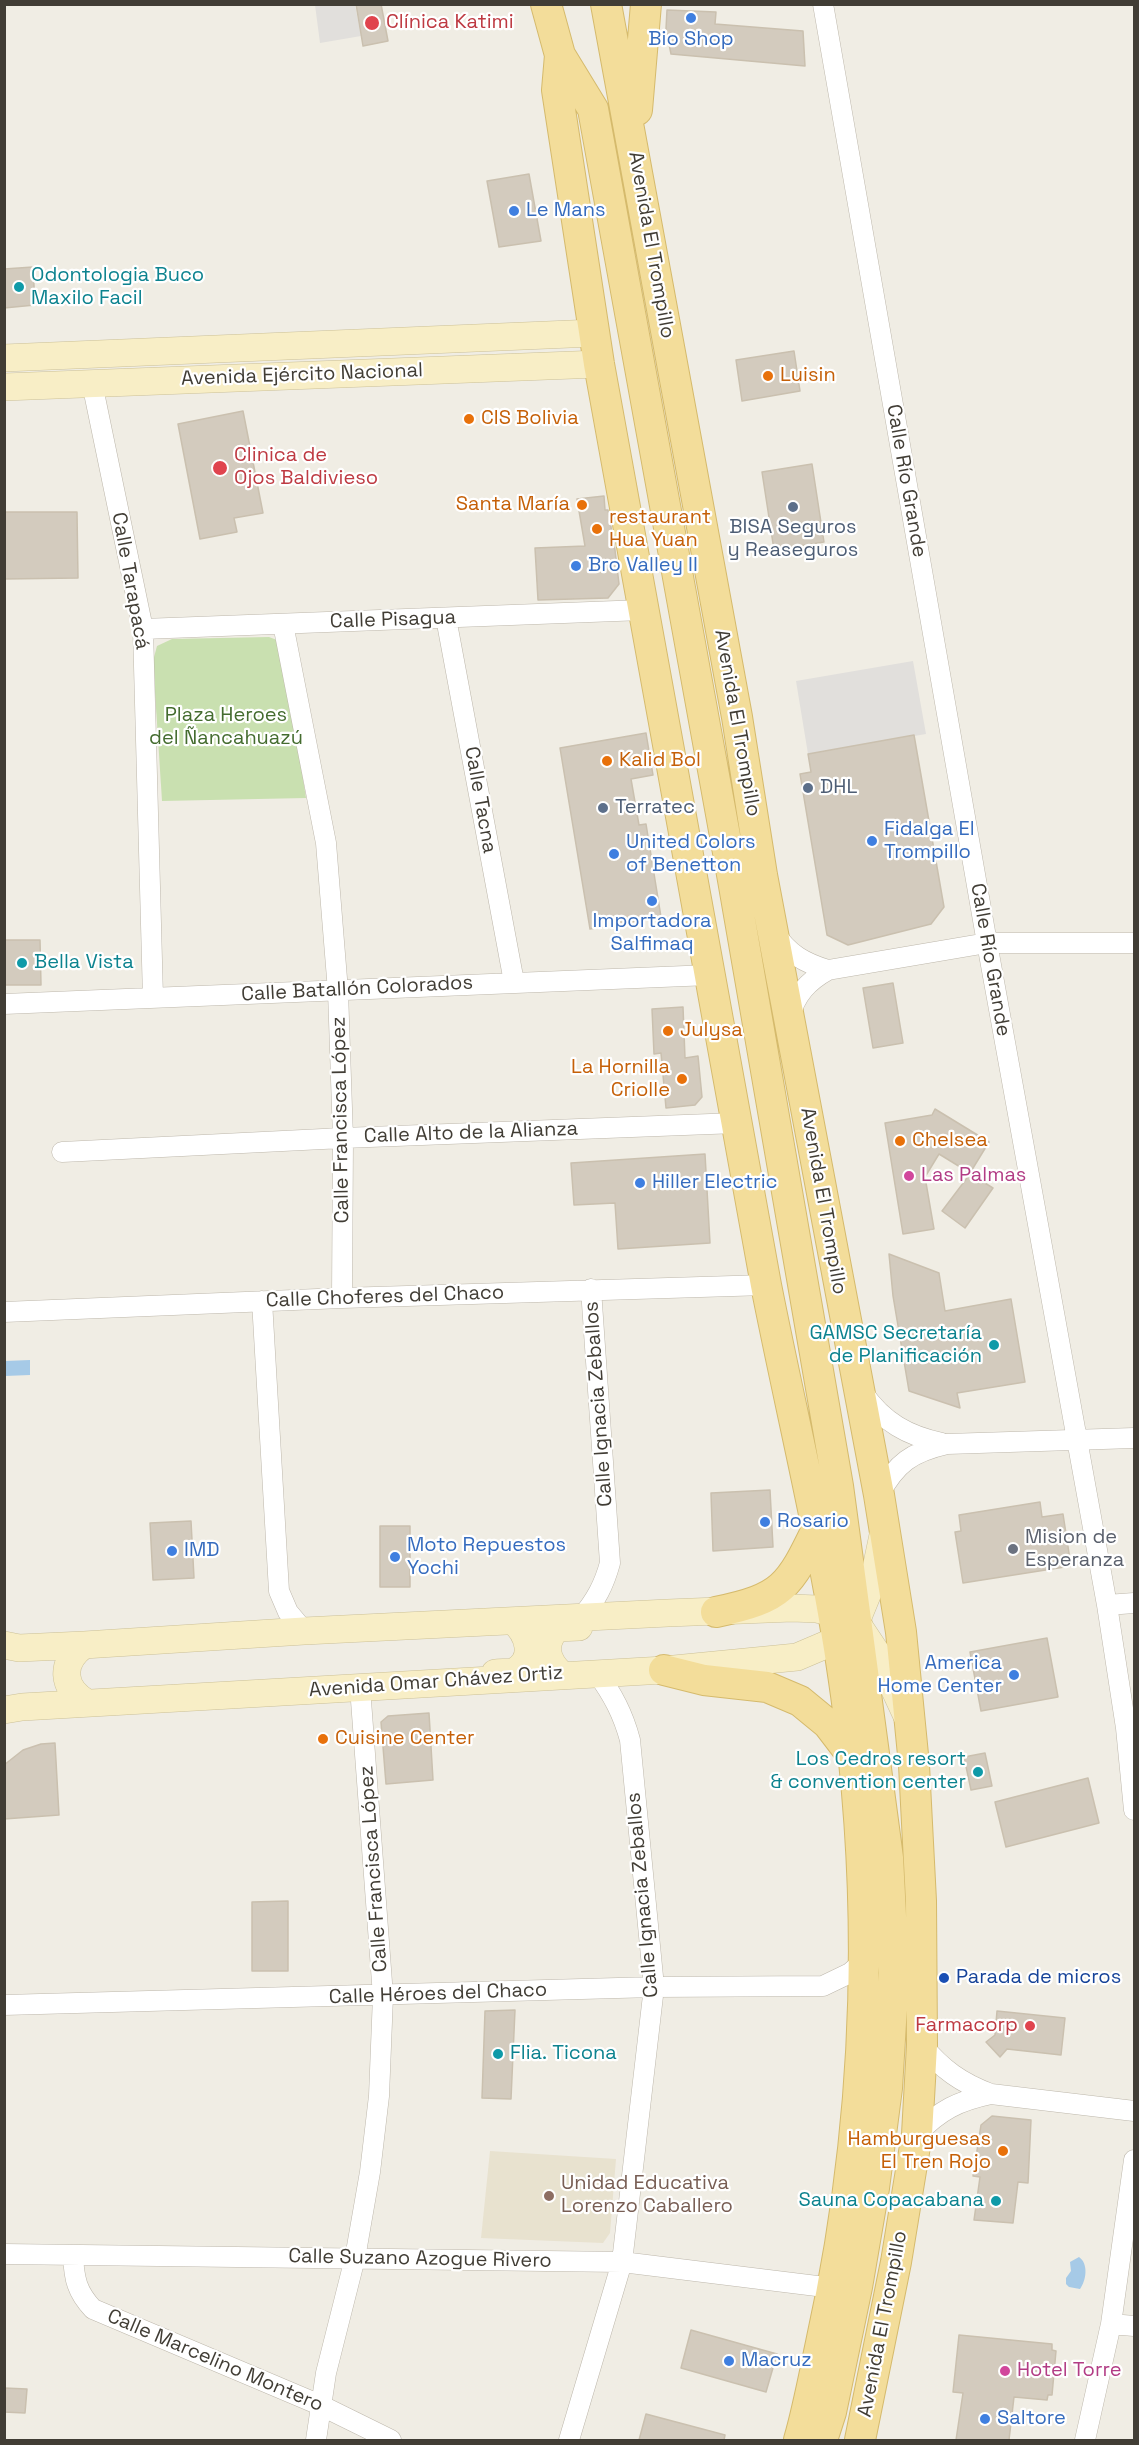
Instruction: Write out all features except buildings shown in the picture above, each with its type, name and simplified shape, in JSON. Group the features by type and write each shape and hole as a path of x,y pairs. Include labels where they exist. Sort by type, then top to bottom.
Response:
{"main road":[{"name":"Avenida El Trompillo","path":"606,4 737,717 789,1021 879,1495 901,1632 914,1765 921,1901 922,2045 917,2134 896,2262 860,2440"},
{"path":"634,152 646,4"},
{"name":"Avenida El Trompillo","path":"545,5 560,55 593,109 733,880 838,1486 842,1625 863,1894 862,2052 846,2212 833,2288 799,2440"},
{"name":"Avenida El Trompillo","path":"560,55 557,90 599,364 643,610 766,1285 789,1402 880,1797 888,1858 894,1973 887,2088 874,2188 857,2287 831,2412 822,2440"},
{"name":"Avenida Ejército Nacional","path":"4,358 594,333"},
{"name":"Avenida Ejército Nacional","path":"4,387 599,364"},
{"path":"725,1054 733,880"},
{"path":"716,1612 749,1605 770,1596 788,1581 818,1527"},
{"path":"842,1625 874,1578 884,1529"},
{"path":"4,1645 19,1648 84,1645 304,1631 792,1608 842,1625 880,1658 910,1722"},
{"path":"561,1674 551,1664 546,1651 549,1637 557,1628 635,1623 653,1614"},
{"path":"414,1686 447,1677 514,1671 523,1663 528,1652 528,1640 523,1629 513,1621"},
{"name":"Avenida Omar Chávez Ortiz","path":"4,1710 22,1707 360,1687 414,1686 561,1674 664,1670 796,1657 842,1625"},
{"path":"84,1645 76,1651 66,1670 71,1690 87,1703"},
{"path":"664,1670 704,1680 767,1687 800,1701 828,1724 880,1797"}],"street":[{"name":"Calle Río Grande","path":"823,4 987,943 1107,1605 1126,1728 1134,1810"},
{"name":"Calle Tarapacá","path":"92,383 143,629 153,998"},
{"name":"Calle Pisagua","path":"143,629 643,610"},
{"name":"Calle Tacna","path":"446,618 514,982"},
{"name":"Calle Francisca López","path":"283,624 326,843 338,991 343,1138 342,1298"},
{"path":"773,930 780,942 801,960 828,970"},
{"path":"789,1021 792,1008 806,985 828,970 987,943 1134,943"},
{"name":"Calle Batallón Colorados","path":"4,1004 710,975"},
{"name":"Calle Alto de la Alianza","path":"62,1152 343,1138 737,1123"},
{"name":"Calle Choferes del Chaco","path":"4,1312 342,1298 766,1285"},
{"name":"Calle Ignacia Zeballos","path":"581,1618 597,1599 610,1563 591,1290"},
{"path":"262,1301 279,1591 288,1612 304,1631"},
{"path":"857,1386 873,1409 895,1427 920,1439 947,1444"},
{"path":"879,1495 890,1476 906,1460 925,1449 947,1444 1134,1438"},
{"path":"1107,1605 1134,1603"},
{"name":"Calle Ignacia Zeballos","path":"568,2440 622,2262 654,1987 630,1740 613,1696 597,1674"},
{"name":"Calle Francisca López","path":"315,2440 320,2405 354,2258 370,2172 377,2107 383,1996 360,1687"},
{"name":"Calle Héroes del Chaco","path":"4,2005 654,1987 823,1986 850,1973 864,1960"},
{"path":"922,2045 952,2076 970,2087 991,2094 1134,2111"},
{"path":"917,2134 932,2118 949,2106 991,2094"},
{"path":"1085,2440 1111,2324 1134,2160"},
{"name":"Calle Suzano Azogue Rivero","path":"4,2254 622,2262 833,2288"},
{"name":"Calle Marcelino Montero","path":"73,2255 74,2278 78,2291 93,2309 320,2405 391,2440"},
{"path":"1111,2324 1134,2326"}],"shaded area":[{"path":"315,5 355,5 361,36 320,43"},
{"path":"913,661 926,734 808,754 796,681"},
{"name":"Unidad Educativa Lorenzo Caballero","path":"490,2151 616,2159 610,2233 603,2243 481,2238"}],"green space":[{"name":"Plaza Heroes del Ñancahuazú","path":"269,637 277,640 283,649 306,798 162,801 153,661 157,646 172,639"}],"water":[{"path":"30,1360 30,1375 5,1376 5,1361"},
{"path":"1079,2257 1086,2273 1080,2289 1069,2287 1066,2284 1066,2278 1071,2271 1070,2262"}],"place":[{"name":"Bio Shop","path":"691,18"},
{"name":"Clínica Katimi","path":"372,23"},
{"name":"Le Mans","path":"514,211"},
{"name":"Odontologia Buco Maxilo Facil","path":"19,287"},
{"name":"Luisin","path":"768,376"},
{"name":"CIS Bolivia","path":"469,419"},
{"name":"Clinica de Ojos Baldivieso","path":"220,468"},
{"name":"Santa María","path":"582,505"},
{"name":"BISA Seguros y Reaseguros","path":"793,507"},
{"name":"restaurant Hua Yuan","path":"597,529"},
{"name":"Bro Valley II","path":"576,566"},
{"name":"Kalid Bol","path":"607,761"},
{"name":"DHL","path":"808,788"},
{"name":"Terratec","path":"603,808"},
{"name":"Fidalga El Trompillo","path":"872,841"},
{"name":"United Colors of Benetton","path":"614,854"},
{"name":"Importadora Salfimaq","path":"652,901"},
{"name":"Bella Vista","path":"22,963"},
{"name":"Julysa","path":"668,1031"},
{"name":"La Hornilla Criolle","path":"682,1079"},
{"name":"Chelsea","path":"900,1141"},
{"name":"Las Palmas","path":"909,1176"},
{"name":"Hiller Electric","path":"640,1183"},
{"name":"GAMSC Secretaría de Planificación","path":"994,1345"},
{"name":"Rosario","path":"765,1522"},
{"name":"Mision de Esperanza","path":"1013,1549"},
{"name":"IMD","path":"172,1551"},
{"name":"Moto Repuestos Yochi","path":"395,1557"},
{"name":"America Home Center","path":"1014,1675"},
{"name":"Cuisine Center","path":"323,1739"},
{"name":"Los Cedros resort & convention center","path":"978,1772"},
{"name":"Parada de micros","path":"944,1978"},
{"name":"Farmacorp","path":"1030,2026"},
{"name":"Flia. Ticona","path":"498,2054"},
{"name":"Hamburguesas El Tren Rojo","path":"1003,2151"},
{"name":"Unidad Educativa Lorenzo Caballero","path":"549,2196"},
{"name":"Sauna Copacabana","path":"996,2201"},
{"name":"Macruz","path":"729,2361"},
{"name":"Hotel Torre","path":"1005,2371"},
{"name":"Saltore","path":"985,2419"}]}
